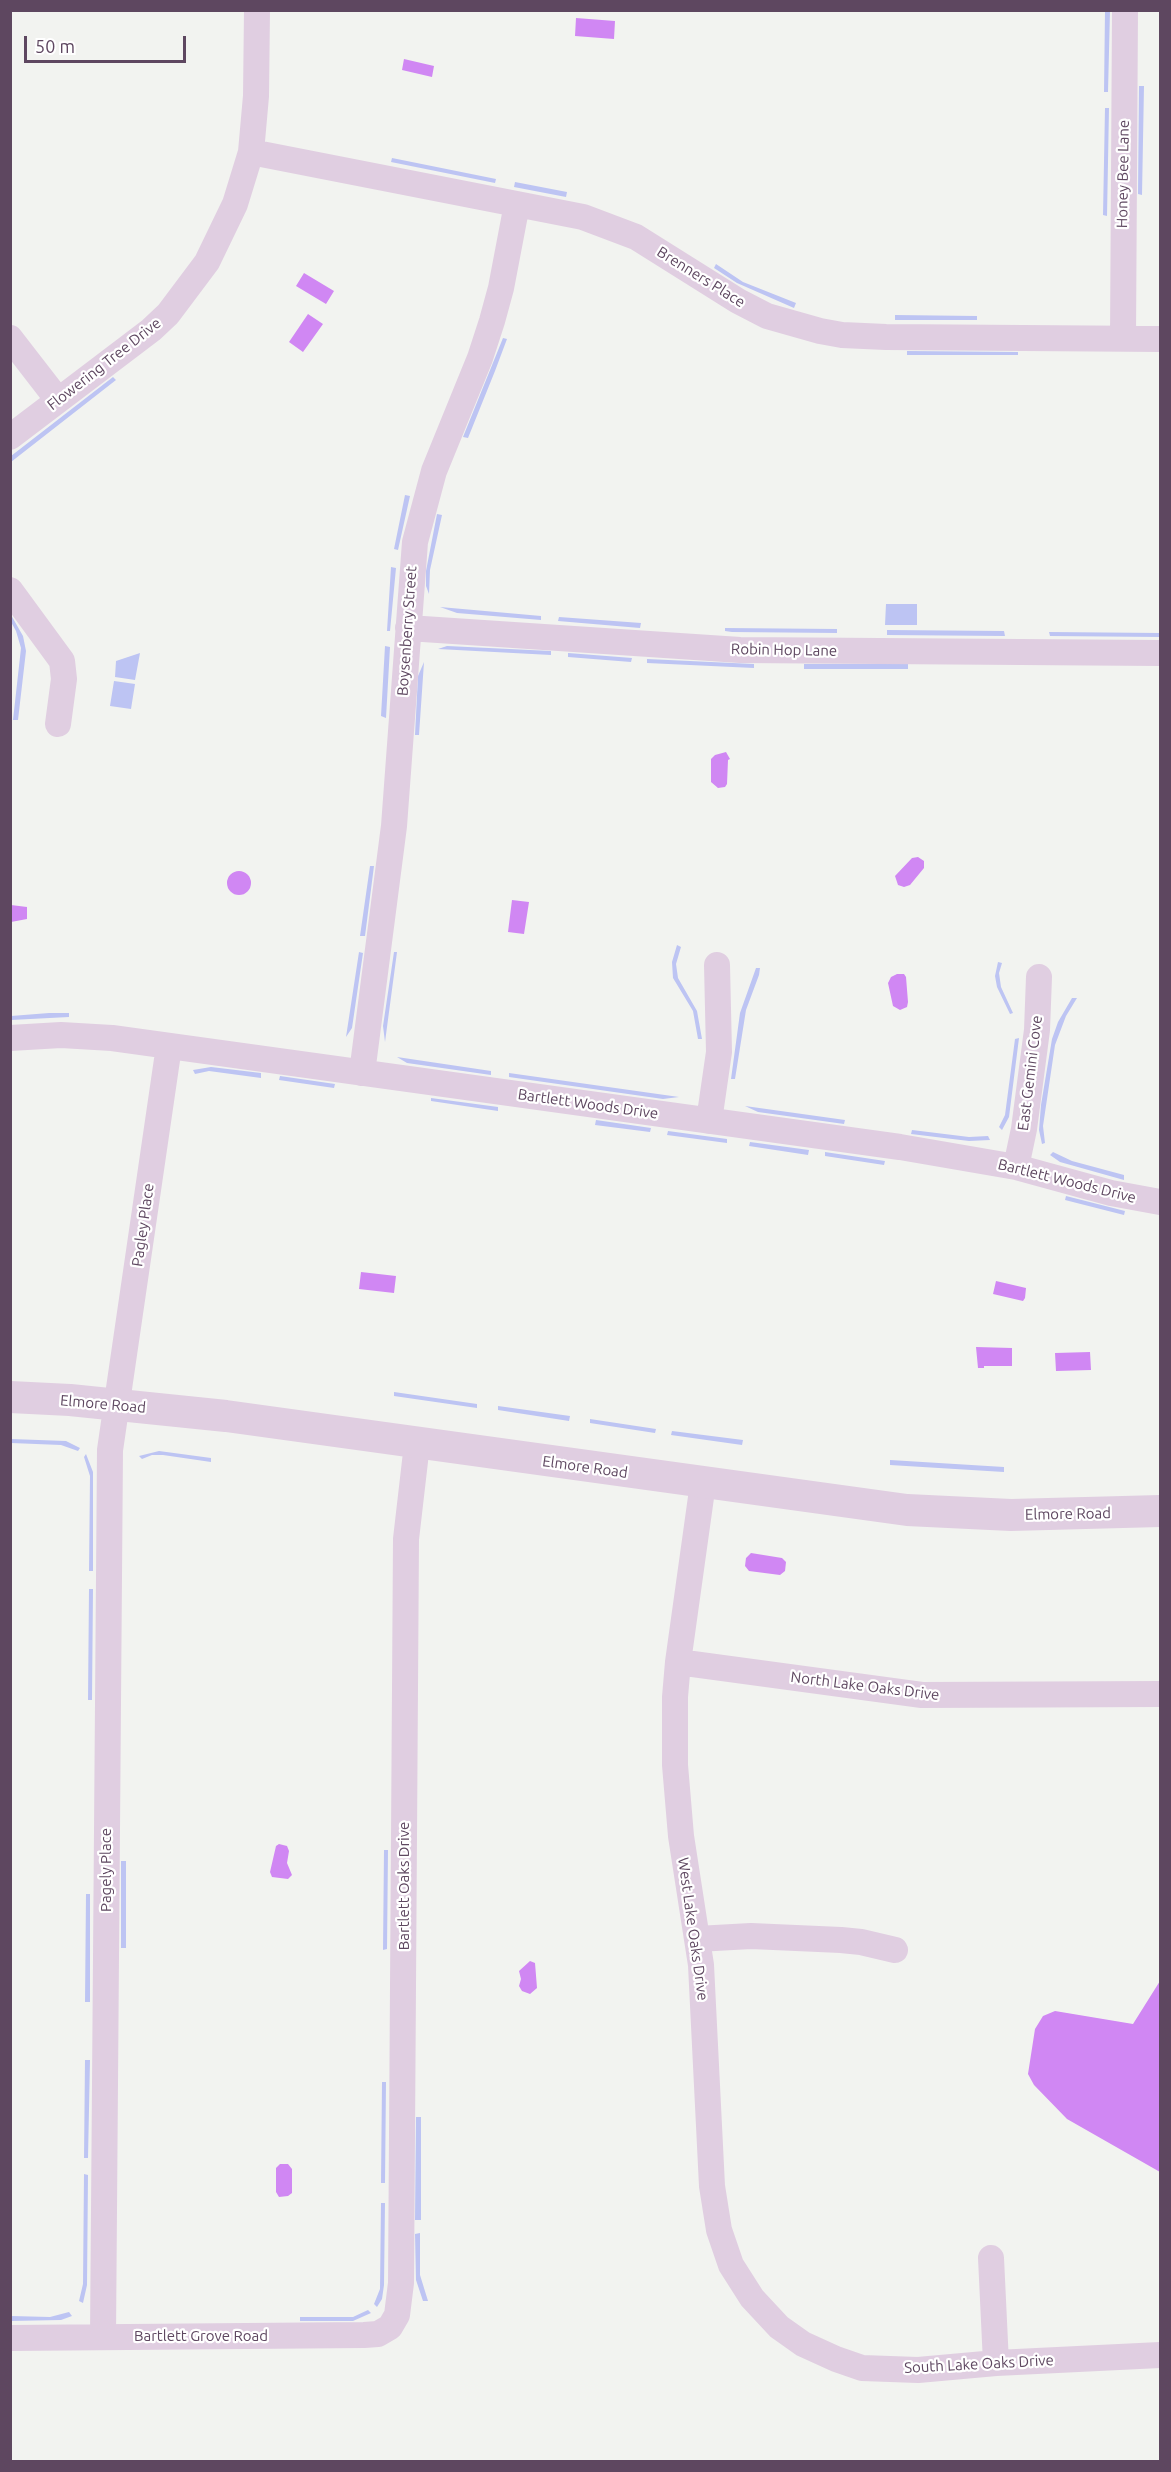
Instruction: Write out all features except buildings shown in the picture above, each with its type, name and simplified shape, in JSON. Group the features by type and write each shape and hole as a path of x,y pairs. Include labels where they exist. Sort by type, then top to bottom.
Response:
{"street":[{"name":"Flowering Tree Drive","path":"10,437 151,330 168,314 217,245 235,204 251,152 256,96 257,10"},
{"name":"Honey Bee Lane","path":"1123,339 1125,10"},
{"name":"Brenners Place","path":"251,152 572,214 636,237 738,301 767,316 820,331 860,336 1161,339"},
{"name":"Boysenberry Street","path":"362,1073 390,861 412,562 419,524 434,471 480,358 492,321 501,288 517,204"},
{"path":"10,338 58,400"},
{"path":"10,590 62,661 64,679 58,723"},
{"name":"Robin Hop Lane","path":"408,628 740,650 1161,653"},
{"path":"709,1121 719,1052 717,965"},
{"name":"East Gemini Cove","path":"1016,1167 1024,1129 1036,1030 1039,977"},
{"name":"Bartlett Woods Drive","path":"10,1038 77,1035 169,1046 900,1147 1016,1167 1111,1193 1161,1202"},
{"name":"Pagley Place","path":"116,1404 169,1046"},
{"name":"Elmore Road","path":"10,1397 116,1404 226,1416 702,1483 938,1513 1011,1515 1161,1511"},
{"name":"Pagely Place","path":"103,2336 110,1450 116,1404"},
{"name":"Bartlett Oaks Drive","path":"390,2327 400,2304 406,1539 417,1444"},
{"name":"West Lake Oaks Drive","path":"702,1483 678,1662 675,1697 675,1765 681,1836 698,1939 704,2006 712,2186 719,2230 731,2265 752,2298 778,2327 803,2344"},
{"name":"North Lake Oaks Drive","path":"678,1662 922,1695 1161,1694"},
{"path":"698,1939 751,1936 841,1940 895,1950"},
{"path":"991,2258 996,2363"},
{"name":"Bartlett Grove Road","path":"10,2338 346,2336 378,2334 390,2327"},
{"name":"South Lake Oaks Drive","path":"803,2344 862,2368 918,2370 996,2363 1161,2355"}],"shaded area":[{"path":"1105,11 1110,11 1108,92 1104,92"},
{"path":"576,18 615,21 614,39 575,36"},
{"path":"404,59 434,66 432,77 402,70"},
{"path":"1139,86 1144,86 1142,195 1138,194"},
{"path":"1105,108 1109,108 1107,216 1103,215"},
{"path":"392,158 496,179 495,183 391,162"},
{"path":"515,182 567,192 566,197 514,187"},
{"path":"716,264 743,282 796,303 794,308 737,283 714,268"},
{"path":"304,273 334,291 326,304 296,286"},
{"path":"308,314 323,324 303,352 289,342"},
{"path":"895,315 977,316 977,320 895,320"},
{"path":"503,338 507,339 468,438 463,437"},
{"path":"907,351 1018,352 1018,355 907,355"},
{"path":"113,377 116,380 11,462 11,456"},
{"path":"405,495 410,496 398,550 394,549"},
{"path":"437,514 442,515 430,570 429,594 426,586 426,571"},
{"path":"391,567 396,568 390,631 387,631"},
{"path":"886,604 917,604 917,625 885,625"},
{"path":"440,607 541,616 541,620 457,613"},
{"path":"11,615 23,636 26,651 18,720 13,720 21,648 11,622"},
{"path":"559,617 641,623 640,628 558,621"},
{"path":"725,628 837,629 837,633 732,632 725,631"},
{"path":"887,630 1004,631 1005,636 887,635"},
{"path":"1049,632 1160,633 1160,637 1050,636"},
{"path":"385,646 390,647 386,718 381,716"},
{"path":"447,646 551,651 551,655 438,649"},
{"path":"140,653 135,680 115,677 116,661"},
{"path":"568,653 632,658 631,662 568,657"},
{"path":"647,659 754,664 754,668 647,663"},
{"path":"424,662 419,735 415,735 418,676"},
{"path":"804,664 908,664 908,669 804,669"},
{"path":"114,681 135,684 131,709 110,706"},
{"path":"726,752 730,759 728,760 727,784 725,787 718,788 711,782 711,759 715,755"},
{"path":"918,857 924,861 924,868 910,885 904,887 898,885 895,876 912,858"},
{"path":"370,866 374,866 365,936 360,936"},
{"path":"239,871 244,872 250,878 250,888 244,894 239,895 234,894 228,888 227,883 228,878 234,872"},
{"path":"512,900 529,902 524,934 508,932"},
{"path":"11,905 27,907 27,919 11,922"},
{"path":"677,945 681,947 676,964 678,978 697,1011 702,1039 698,1039 693,1011 673,978 672,962"},
{"path":"359,952 363,953 352,1028 346,1037"},
{"path":"394,952 397,952 385,1042 383,1026"},
{"path":"998,962 1002,963 999,973 1001,987 1013,1013 1010,1014 997,987 995,976"},
{"path":"756,968 760,968 759,975 746,1010 735,1079 731,1079 740,1013"},
{"path":"904,974 906,977 908,1002 907,1007 900,1010 893,1006 888,983 891,977"},
{"path":"1072,998 1077,998 1066,1016 1055,1045 1043,1126 1045,1143 1042,1144 1039,1130 1041,1105 1052,1039 1058,1022"},
{"path":"69,1013 69,1017 11,1020 11,1016"},
{"path":"1019,1038 1009,1117 1002,1130 999,1127 1005,1115 1015,1039"},
{"path":"397,1057 491,1071 491,1075 407,1063"},
{"path":"211,1067 261,1073 261,1078 209,1071 195,1074 193,1070"},
{"path":"509,1073 679,1097 663,1099 509,1077"},
{"path":"280,1076 335,1084 334,1088 279,1080"},
{"path":"431,1098 498,1107 498,1111 431,1101"},
{"path":"745,1106 845,1120 844,1124 758,1112"},
{"path":"596,1120 651,1128 650,1132 595,1125"},
{"path":"912,1130 969,1137 988,1136 990,1140 969,1141 911,1134"},
{"path":"668,1131 727,1139 727,1143 667,1135"},
{"path":"750,1142 809,1150 808,1155 749,1146"},
{"path":"825,1152 885,1161 884,1165 825,1156"},
{"path":"1053,1152 1072,1161 1124,1175 1124,1180 1060,1162 1050,1155"},
{"path":"1066,1196 1125,1211 1124,1215 1065,1200"},
{"path":"361,1272 396,1276 394,1293 359,1289"},
{"path":"996,1281 1026,1288 1025,1298 1023,1301 993,1294"},
{"path":"976,1347 1012,1348 1012,1366 978,1368"},
{"path":"1090,1352 1091,1370 1056,1371 1055,1353"},
{"path":"394,1392 477,1404 477,1408 394,1396"},
{"path":"498,1406 570,1416 569,1421 498,1410"},
{"path":"590,1419 656,1429 655,1433 590,1423"},
{"path":"672,1431 743,1440 742,1445 671,1435"},
{"path":"11,1439 66,1441 80,1448 78,1451 61,1445 11,1443"},
{"path":"159,1451 211,1458 211,1462 163,1455 152,1455 142,1459 139,1456"},
{"path":"86,1454 93,1472 93,1571 89,1571 90,1476 84,1457"},
{"path":"890,1460 1004,1467 1004,1472 890,1465"},
{"path":"751,1553 782,1558 786,1562 785,1571 780,1575 749,1571 745,1566 746,1558"},
{"path":"89,1589 93,1589 92,1700 88,1700"},
{"path":"279,1844 287,1846 289,1851 287,1863 292,1875 288,1879 272,1877 270,1872 276,1846"},
{"path":"384,1850 388,1850 387,1949 383,1950"},
{"path":"121,1861 126,1861 126,1948 121,1948"},
{"path":"86,1894 90,1894 90,2002 85,2002"},
{"path":"530,1961 535,1963 537,1988 530,1994 522,1991 519,1986 521,1979 519,1971"},
{"path":"1160,1981 1160,2172 1067,2119 1034,2085 1028,2074 1035,2029 1043,2016 1055,2011 1133,2024"},
{"path":"85,2060 90,2060 88,2158 84,2158"},
{"path":"382,2082 386,2082 385,2183 381,2183"},
{"path":"416,2117 421,2117 421,2220 415,2220"},
{"path":"280,2164 288,2164 292,2169 292,2193 279,2197 276,2192 276,2168"},
{"path":"84,2174 88,2175 87,2285 83,2303 79,2301 83,2284"},
{"path":"381,2203 385,2203 384,2285 382,2299 377,2307 374,2304 380,2289"},
{"path":"420,2233 420,2275 428,2301 423,2301 416,2280 415,2234"},
{"path":"368,2310 371,2313 353,2321 300,2321 300,2317 353,2317"},
{"path":"69,2312 72,2316 61,2320 11,2321 11,2316 50,2317"}]}
